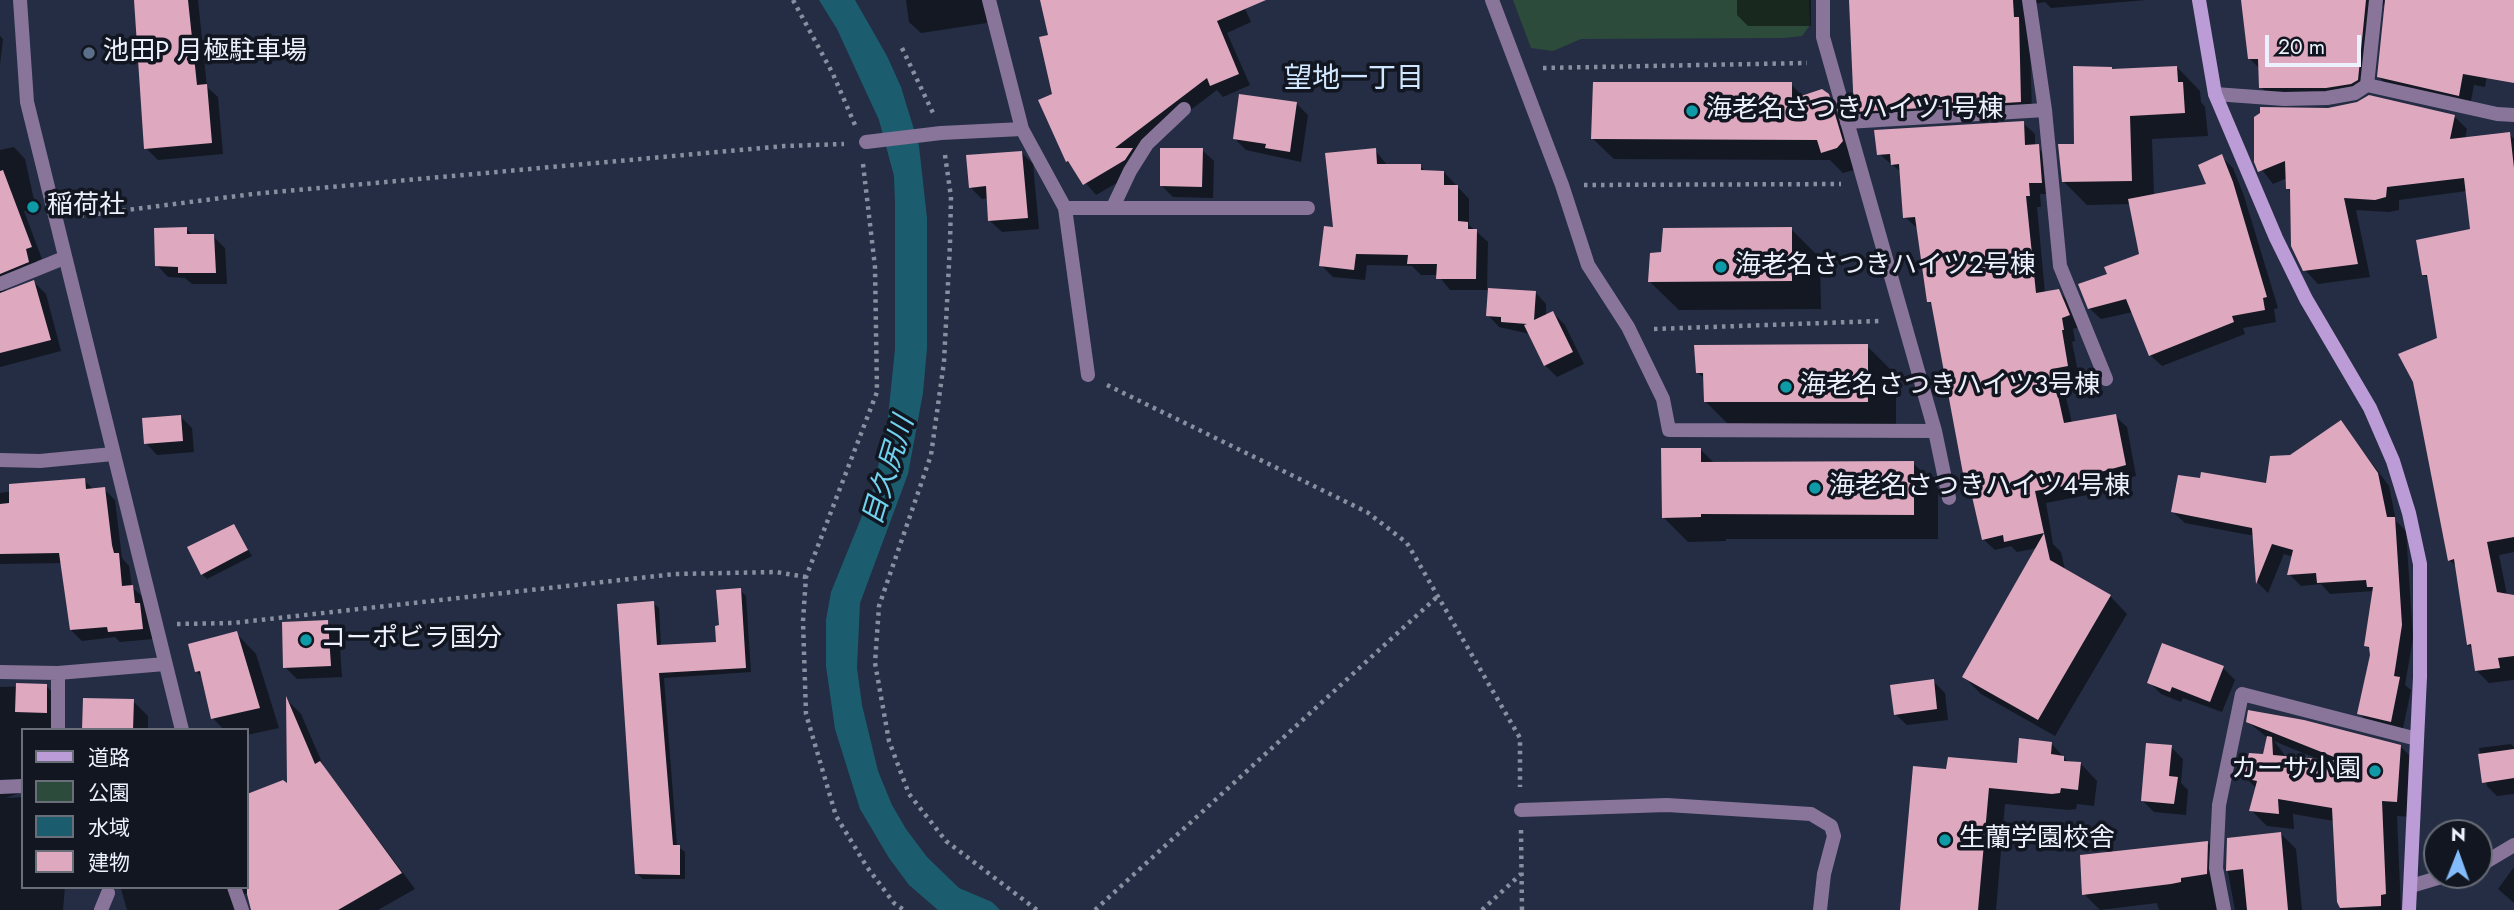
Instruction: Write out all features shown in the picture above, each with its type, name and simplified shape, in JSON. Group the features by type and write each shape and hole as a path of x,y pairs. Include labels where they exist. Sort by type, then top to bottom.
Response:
{"street":[{"path":"20,0 27,102 181,728"},
{"path":"989,0 1022,129 1065,208 1087,375"},
{"path":"1492,0 1562,185 1588,265 1628,327 1663,399 1669,430 1935,430"},
{"path":"1823,0 1823,37 1935,430 1950,498"},
{"path":"2029,0 2045,110 2060,266 2106,379"},
{"path":"2199,0 2216,94 2276,238 2306,299 2370,408 2401,486 2420,564 2417,739 2409,910"},
{"path":"2367,85 2376,0"},
{"path":"2216,94 2284,99 2327,98 2355,93 2367,85 2497,114 2514,115"},
{"path":"1113,207 1130,171 1147,144 1184,109"},
{"path":"1847,122 2045,110"},
{"path":"863,143 936,134 1022,129"},
{"path":"1065,208 1308,208"},
{"path":"0,284 64,258"},
{"path":"0,460 40,461 113,454"},
{"path":"0,672 58,673 165,664"},
{"path":"58,673 58,728"},
{"path":"2224,910 2216,868 2219,805 2242,694 2417,739"},
{"path":"0,787 21,786"},
{"path":"1521,810 1667,805 1811,814 1831,826 1834,836 1824,874 1820,910"},
{"path":"2493,858 2514,845"},
{"path":"2411,886 2423,882"},
{"path":"235,889 242,910"},
{"path":"101,910 108,893"}],"path":[{"path":"793,0 833,74 863,143 875,267 877,392 806,577 803,621 806,714 836,816 867,867 894,903 904,910"},
{"path":"902,48 936,134 951,197 944,362 931,455 879,606 875,663 889,741 909,794 946,841 1037,910"},
{"path":"1517,71 1541,68 1830,62"},
{"path":"57,219 253,194 784,146 863,143"},
{"path":"1562,185 1864,184"},
{"path":"1628,327 1903,320"},
{"path":"1087,375 1216,441 1367,512 1407,543 1520,738 1522,910"},
{"path":"155,625 233,623 675,574 776,572 806,577"},
{"path":"1096,910 1438,596"},
{"path":"1482,910 1522,873"}],"green space":[{"path":"1513,0 1809,0 1810,25 1802,36 1784,38 1581,39 1553,51 1531,48"}],"water":[{"name":"目久尻川","path":"819,0 855,0 887,56 901,87 919,146 927,218 927,348 923,393 908,474 860,603 857,668 862,705 878,771 892,805 906,829 927,857 959,888 992,902 1000,910 938,910 909,885 889,858 860,809 835,729 826,666 826,620 831,592 873,489 887,427 895,349 895,203 894,176 879,120 837,29"}],"building":[{"path":"134,0 188,0 197,85 207,84 212,143 144,149"},
{"path":"1040,0 1266,0 1217,21 1239,74 1210,86 1207,78 1115,148 1133,148 1125,160 1083,185 1068,161 1066,162 1038,100 1052,94 1039,37 1048,35"},
{"path":"1849,0 2013,0 2014,17 2019,17 2021,102 1872,111 1872,107 1868,111 1854,112"},
{"path":"2241,0 2366,0 2358,80 2351,84 2326,88 2259,88 2258,59 2248,59"},
{"path":"2385,0 2514,0 2514,83 2463,74 2459,96 2377,77"},
{"path":"2073,66 2112,69 2177,66 2178,82 2183,82 2185,113 2130,116 2132,181 2062,182 2058,144 2074,144"},
{"name":"海老名さつきハイツ1号棟","path":"1593,82 1792,82 1792,99 1822,89 1829,94 1843,141 1837,148 1821,153 1817,140 1591,139"},
{"path":"1239,94 1297,102 1290,152 1265,148 1266,144 1233,139"},
{"path":"2369,95 2455,115 2450,139 2510,132 2514,168 2514,537 2487,542 2497,592 2514,595 2514,656 2498,658 2500,668 2475,671 2471,644 2467,645 2454,559 2448,561 2413,382 2398,354 2437,338 2427,275 2422,275 2416,240 2470,229 2464,178 2387,187 2386,197 2375,200 2344,198 2358,264 2303,271 2291,246 2290,189 2286,189 2285,161 2258,172 2254,162 2254,117 2260,113 2260,107 2328,108 2357,102"},
{"path":"2024,121 2025,145 2039,144 2042,183 2029,183 2030,196 2026,196 2036,293 2059,289 2070,315 2062,318 2068,366 2052,369 2064,423 2116,414 2126,465 2086,476 2088,482 2035,491 2044,533 2004,542 2003,535 1982,540 1968,479 1964,479 1931,302 1927,302 1915,217 1903,218 1899,164 1891,165 1890,154 1877,155 1874,130"},
{"path":"1160,148 1203,148 1202,187 1160,186"},
{"path":"1376,148 1377,164 1421,164 1421,170 1444,171 1444,185 1458,185 1458,221 1468,222 1468,229 1477,229 1476,279 1436,279 1437,264 1407,264 1408,255 1356,254 1354,270 1319,266 1324,226 1333,227 1325,153"},
{"path":"1022,151 1028,218 988,221 986,186 969,188 966,155"},
{"path":"2222,154 2267,297 2263,298 2265,310 2232,316 2234,322 2149,356 2126,299 2088,309 2078,284 2107,274 2104,267 2139,254 2128,199 2206,184 2198,165"},
{"path":"3,170 32,247 26,249 29,262 0,274 0,171"},
{"path":"187,227 187,234 214,234 216,273 178,273 178,267 155,266 154,228"},
{"name":"海老名さつきハイツ2号棟","path":"1792,227 1792,281 1648,282 1650,253 1661,252 1663,228"},
{"path":"34,280 51,340 0,353 0,293"},
{"path":"1488,288 1536,291 1534,320 1553,311 1573,352 1544,366 1524,325 1527,324 1501,322 1501,317 1486,316"},
{"name":"海老名さつきハイツ3号棟","path":"1868,344 1868,402 1704,402 1703,373 1696,373 1694,345"},
{"path":"181,415 183,441 144,444 142,418"},
{"path":"2341,420 2378,473 2387,517 2395,517 2402,625 2394,676 2400,677 2391,722 2357,714 2370,655 2369,647 2364,646 2373,587 2367,587 2366,580 2317,583 2316,573 2287,575 2293,550 2272,544 2256,584 2252,528 2171,512 2178,475 2200,478 2201,472 2266,483 2270,456 2290,455"},
{"name":"海老名さつきハイツ4号棟","path":"1661,448 1701,448 1701,462 1914,461 1914,515 1701,514 1701,517 1662,518"},
{"path":"85,478 86,489 105,487 112,545 114,553 119,553 122,586 133,585 135,603 140,603 143,629 108,632 107,627 70,630 59,553 0,554 0,504 9,503 9,484"},
{"path":"234,524 248,550 201,575 187,547"},
{"path":"2044,533 2050,560 2111,595 2038,720 1962,677"},
{"path":"741,588 746,668 659,673 673,845 680,845 680,875 635,874 617,604 654,601 657,645 716,642 715,626 719,625 716,590"},
{"name":"コーポビラ国分","path":"328,620 331,666 283,668 282,622"},
{"path":"237,631 260,708 211,719 200,671 195,672 188,644"},
{"path":"2162,643 2224,666 2210,702 2172,687 2170,692 2147,683"},
{"path":"1934,679 1937,709 1894,715 1890,685"},
{"path":"16,683 47,684 47,713 15,712"},
{"path":"286,696 315,764 320,761 402,873 338,910 251,910 247,894 248,794 283,780 287,783"},
{"path":"83,698 134,699 133,728 82,728"},
{"path":"2248,710 2304,720 2401,745 2397,802 2382,801 2386,894 2381,895 2381,906 2340,908 2337,902 2332,808 2278,799 2279,814 2249,811 2257,781 2243,778 2249,753 2263,754 2267,736 2272,737 2273,755 2344,761 2246,722"},
{"name":"生蘭学園校舎","path":"2019,738 2052,742 2051,754 2064,756 2064,761 2081,762 2078,790 2061,788 2060,793 2052,794 1989,788 1978,910 1900,910 1913,766 1946,769 1948,757 2017,763"},
{"path":"2146,743 2172,745 2169,776 2178,777 2174,804 2141,801"},
{"path":"2514,749 2514,778 2482,783 2478,754"},
{"path":"2281,832 2288,910 2247,910 2243,869 2226,871 2227,838"},
{"path":"2208,841 2207,874 2181,878 2181,882 2171,884 2082,895 2080,855"}],"place":[{"name":"池田P 月極駐車場","path":"89,53"},
{"name":"海老名さつきハイツ1号棟","path":"1692,111"},
{"name":"稲荷社","path":"33,207"},
{"name":"海老名さつきハイツ2号棟","path":"1721,267"},
{"name":"海老名さつきハイツ3号棟","path":"1786,387"},
{"name":"海老名さつきハイツ4号棟","path":"1815,488"},
{"name":"コーポビラ国分","path":"306,640"},
{"name":"カーサ小園","path":"2375,771"},
{"name":"生蘭学園校舎","path":"1945,840"}],"district":[{"name":"望地一丁目","path":"1354,80"}]}
